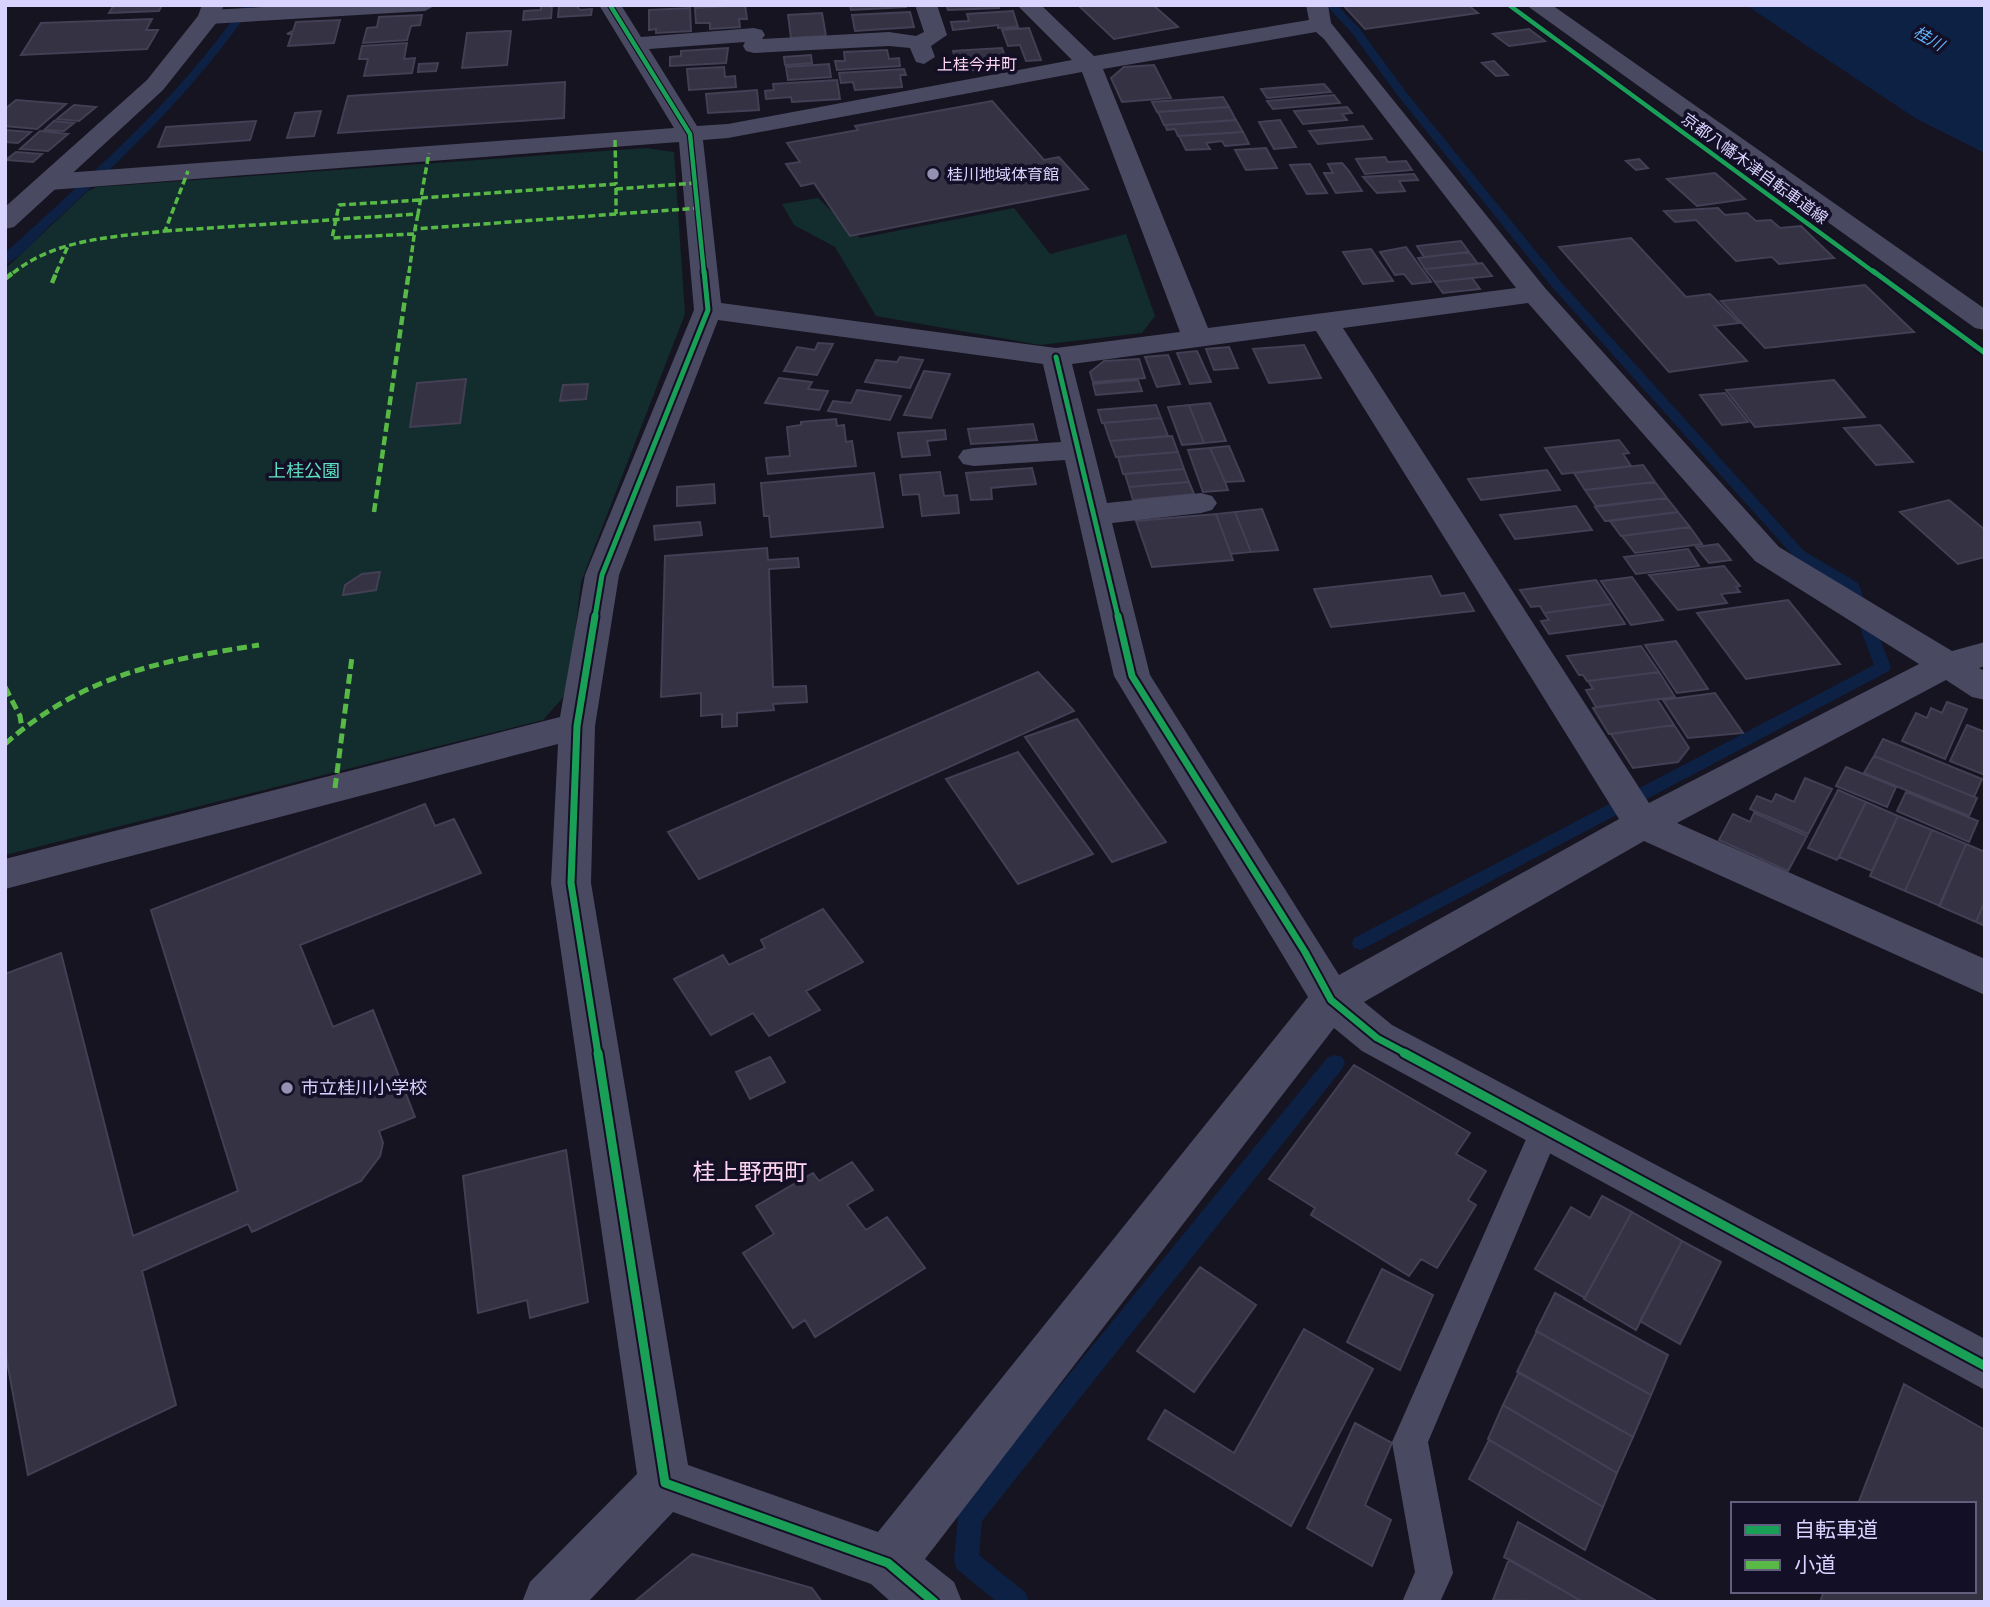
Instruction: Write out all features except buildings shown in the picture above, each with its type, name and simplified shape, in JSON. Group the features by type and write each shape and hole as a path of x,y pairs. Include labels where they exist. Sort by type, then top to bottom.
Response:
{"street":[{"path":"5,221 60,181 155,85 216,13 252,14 425,5"},
{"path":"610,5 690,134 708,310 603,575 577,726 571,883 665,1483"},
{"path":"632,44 753,49 889,39 919,43 936,35 926,5"},
{"path":"1028,5 1091,66 1196,338"},
{"path":"1537,5 1985,322"},
{"path":"753,49 763,22 762,9"},
{"path":"60,181 728,131 936,90 1091,66 1319,15 1535,294 1767,554 1965,659 1985,688"},
{"path":"919,43 936,90"},
{"path":"708,310 1056,357 1535,294"},
{"path":"1324,321 1642,824 1985,978"},
{"path":"1056,357 1132,676 1305,952 1331,1000 1377,1038 1985,1366"},
{"path":"974,457 1077,450"},
{"path":"1093,515 1201,503"},
{"path":"888,1563 1331,1000 1642,824 1965,659"},
{"path":"5,874 577,726"},
{"path":"665,1483 888,1563 934,1602"},
{"path":"550,1602 665,1483"}],"lane":[{"path":"1420,1602 1434,1573 1410,1442 1546,1128"}],"green space":[{"name":"上桂公園","path":"646,148 674,152 685,314 581,582 568,692 543,720 5,855 5,269 88,191 97,187"},
{"path":"818,198 860,238 1014,208 1050,254 1126,234 1155,316 1142,333 1040,345 876,316 835,247 794,225 782,204"}],"water":[{"name":"桂川","path":"1746,5 1985,5 1985,153 1915,118"}],"waterway":[{"path":"5,260 103,171 166,109 223,41 248,5"},
{"path":"1331,5 1356,31 1402,94 1557,285 1799,554 1853,587 1883,667 1361,943"},
{"path":"1017,1602 966,1560 970,1516 1335,1063"}],"marked path":[{"path":"615,140 616,184"},
{"path":"165,231 418,214 429,153"},
{"path":"5,279 21,266 60,248 102,239 165,231 188,171"},
{"path":"616,189 695,183"},
{"path":"421,198 616,184 616,214"},
{"path":"414,234 332,238 339,205 420,200"},
{"path":"418,214 415,229 698,208"},
{"path":"374,512 415,229"},
{"path":"52,283 68,246"},
{"path":"5,744 32,720 92,685 156,664 259,645"},
{"path":"335,788 352,657"},
{"path":"5,687 20,716 22,728"}],"cycle path":[{"path":"610,5 690,134 708,310 602,575 577,726 571,883 665,1483 888,1563 934,1602"},
{"name":"京都八幡木津自転車道線","path":"1509,5 1985,353"},
{"path":"1056,357 1132,676 1305,952 1331,1000 1377,1038 1985,1366"}],"place":[{"name":"桂川地域体育館","path":"933,174"},
{"name":"市立桂川小学校","path":"287,1088"}],"district":[{"name":"上桂今井町","path":"977,64"},
{"name":"桂上野西町","path":"750,1172"}]}
